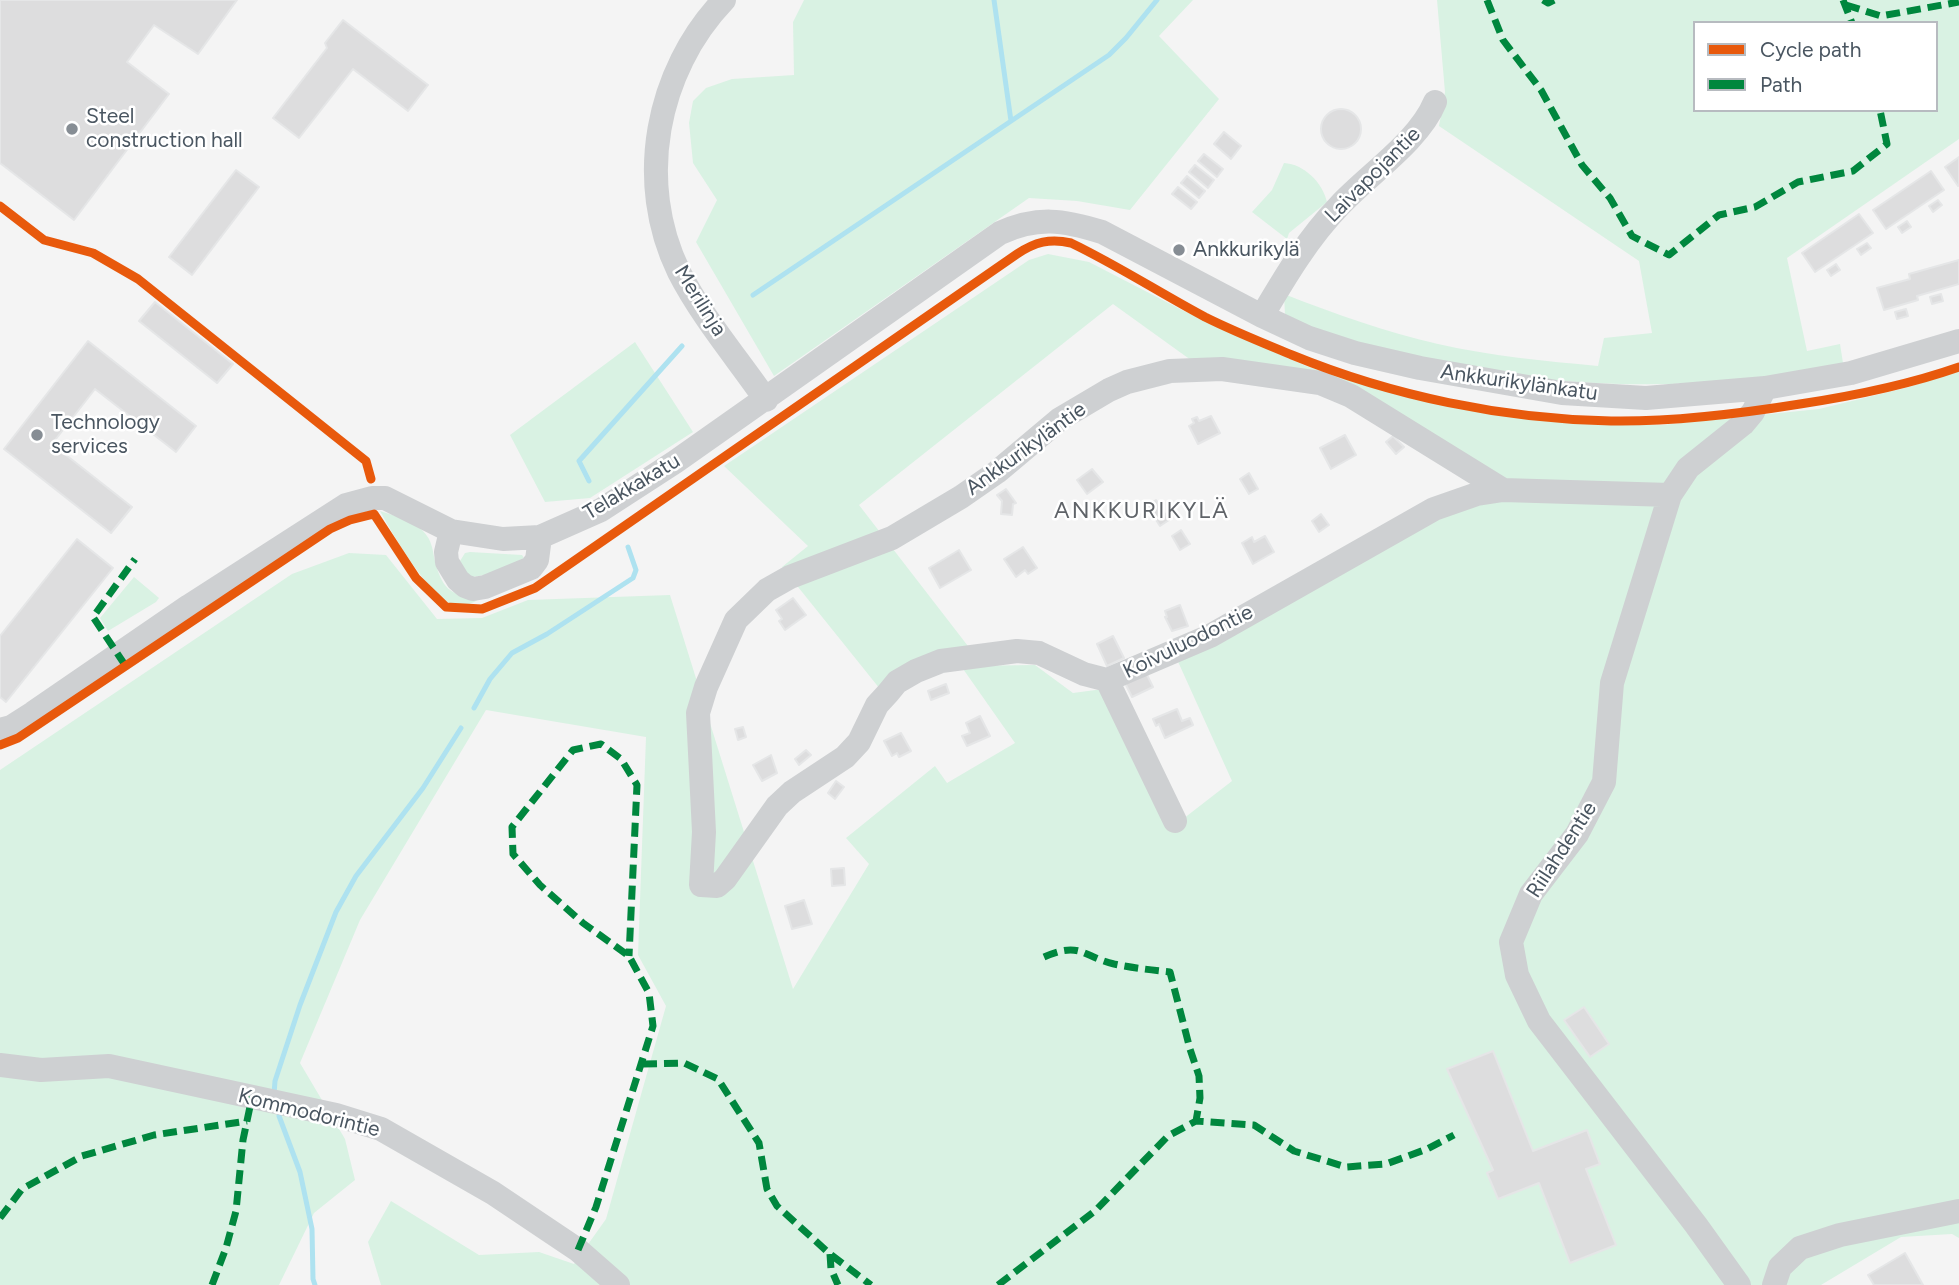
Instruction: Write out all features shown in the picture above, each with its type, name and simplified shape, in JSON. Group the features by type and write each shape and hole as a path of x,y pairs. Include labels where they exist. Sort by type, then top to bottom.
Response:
{"street":[{"name":"Merilinja","path":"724,0 698,30 673,77 658,132 657,195 662,223 678,270 692,295 766,400"},
{"name":"Laivapojantie","path":"1262,316 1292,266 1331,214 1370,174 1420,130 1435,102"},
{"name":"Telakkakatu","path":"0,730 11,727 33,713 189,606 346,505 372,498 385,498 451,531 503,539 540,537 601,510 766,400 1000,233 1018,225 1043,221 1074,223 1102,232"},
{"name":"Ankkurikylänkatu","path":"1102,232 1309,338 1355,353 1482,380 1562,393 1646,398 1765,388 1851,373 1959,341"},
{"name":"Ankkurikyläntie","path":"701,885 704,832 698,713 706,687 736,620 767,590 790,577 892,538 961,497 997,472 1060,419 1109,390 1149,374 1189,369 1222,369 1320,383 1352,396 1503,490"},
{"name":"Riilahdentie","path":"1739,1285 1696,1225 1538,1021 1517,975 1511,942 1531,894 1577,834 1604,782 1612,683 1670,495 1688,468 1743,424 1753,412 1765,388"},
{"path":"1503,490 1670,495"},
{"name":"Koivuluodontie","path":"701,885 717,886 725,879 776,806 792,792 845,757 859,742 882,699 897,682 916,671 941,661 1017,651 1039,653 1084,674 1107,680 1210,636 1434,509 1477,494 1503,490"},
{"path":"451,531 446,552 447,562 458,580 473,589 485,587 531,568 537,560 540,537"},
{"path":"1107,680 1175,821"},
{"name":"Kommodorintie","path":"0,1065 40,1070 109,1066 336,1115 381,1129 502,1199 578,1251 618,1285"},
{"path":"1774,1285 1780,1267 1800,1248 1840,1235 1959,1211"}],"green space":[{"path":"804,0 1193,0 1159,36 1219,99 1130,210 1077,201 1029,198 774,376 696,242 717,200 693,163 689,123 693,101 706,88 732,79 794,75 793,22"},
{"path":"1437,0 1959,0 1959,139 1787,258 1807,351 1840,344 1843,363 1730,381 1616,384 1559,380 1502,374 1351,342 1313,330 1285,315 1284,294 1361,322 1438,344 1498,355 1598,366 1604,338 1652,333 1639,261 1439,126 1445,92"},
{"path":"1284,163 1299,167 1312,176 1327,202 1289,233 1287,239 1252,212 1272,190"},
{"path":"1048,254 1089,262 1184,311 1306,366 1395,394 1487,413 1544,421 1662,425 1819,409 1909,387 1959,371 1959,1238 1952,1234 1901,1237 1821,1285 381,1285 368,1242 391,1201 479,1255 539,1252 574,1264 606,1219 666,1006 638,955 646,737 486,710 360,920 300,1063 345,1139 355,1180 314,1213 279,1285 0,1285 0,770 292,574 349,553 386,555 437,619 482,618 528,600 670,595 793,989 869,864 846,838 935,766 947,783 1015,743 961,666 1035,665 1073,693 1103,689 1170,829 1232,781 1175,655 1447,510 1496,498 1332,384 1195,363 1113,304 859,505 971,650 880,689 782,567 808,546 724,466 1029,260"},
{"path":"635,342 693,432 590,498 545,502 510,435"},
{"path":"380,511 406,520 423,531 431,543 440,576 448,588 461,595 481,598 472,603 455,605 434,591 413,564"},
{"path":"465,553 522,555 524,558 496,573 467,578 460,561"},
{"path":"134,577 159,598 108,631 100,618"}],"building":[{"name":"Steel construction hall","path":"0,0 237,0 198,54 154,25 127,62 169,94 74,220 0,163"},
{"path":"343,20 428,85 408,111 353,69 299,138 273,118 327,48 325,43"},
{"path":"1341,109 1349,110 1355,115 1360,121 1360,137 1355,143 1349,148 1341,149 1333,148 1327,143 1322,137 1321,129 1322,121 1327,115 1333,110"},
{"path":"1224,132 1241,146 1231,159 1214,144"},
{"path":"1204,154 1223,169 1217,177 1198,161"},
{"path":"1959,157 1959,185 1958,186 1945,167"},
{"path":"1195,165 1214,180 1208,188 1189,172"},
{"path":"236,170 259,187 192,275 169,257"},
{"path":"1931,171 1944,190 1886,229 1873,210"},
{"path":"1187,176 1205,191 1199,198 1181,183"},
{"path":"1178,187 1197,202 1191,209 1172,194"},
{"path":"1938,200 1942,205 1933,212 1929,206"},
{"path":"1859,214 1873,233 1815,272 1802,253"},
{"path":"1907,221 1911,227 1902,233 1898,227"},
{"path":"1867,243 1871,248 1861,255 1857,249"},
{"path":"1959,260 1959,284 1917,296 1918,300 1884,310 1877,288 1910,279 1909,274"},
{"path":"1836,264 1840,270 1831,276 1827,270"},
{"path":"1941,294 1943,301 1932,304 1930,297"},
{"path":"155,302 233,364 217,383 139,321"},
{"path":"1906,309 1908,316 1897,319 1895,312"},
{"name":"Technology services","path":"88,341 196,426 176,452 95,389 52,444 132,507 111,533 4,449"},
{"path":"1211,416 1220,433 1198,444 1189,426 1194,423 1192,419 1197,417 1199,421"},
{"path":"1345,435 1356,455 1331,469 1320,448"},
{"path":"1393,436 1404,447 1396,454 1386,442"},
{"path":"1092,469 1103,482 1087,494 1077,480"},
{"path":"1249,473 1258,489 1249,494 1240,479"},
{"path":"1006,489 1016,503 1013,504 1012,515 1001,514 1002,501 997,495"},
{"path":"1156,500 1169,520 1160,526 1147,506"},
{"path":"1321,514 1329,525 1319,532 1312,521"},
{"path":"1181,530 1190,544 1180,550 1172,536"},
{"path":"1265,536 1274,552 1253,564 1242,543 1252,537 1254,542"},
{"path":"77,539 113,568 6,702 0,697 0,636"},
{"path":"1023,547 1037,568 1028,574 1025,570 1016,577 1004,559"},
{"path":"959,550 971,570 940,588 929,568"},
{"path":"793,598 806,615 785,630 776,610"},
{"path":"1180,605 1188,626 1172,631 1165,611"},
{"path":"1113,636 1124,658 1107,666 1097,644"},
{"path":"1146,673 1153,687 1132,697 1125,683"},
{"path":"946,684 949,693 931,700 928,691"},
{"path":"1177,709 1182,721 1190,718 1193,725 1165,738 1159,724 1156,726 1153,719"},
{"path":"980,716 990,736 967,746 962,736 970,733 966,723"},
{"path":"743,727 746,737 738,740 735,729"},
{"path":"901,733 911,751 899,757 897,753 892,756 884,741"},
{"path":"806,750 811,755 799,765 795,759"},
{"path":"771,755 777,773 762,781 753,765"},
{"path":"836,781 844,787 835,799 828,793"},
{"path":"844,868 845,885 832,886 831,869"},
{"path":"804,900 812,924 792,929 785,906"},
{"path":"1584,1007 1609,1044 1590,1057 1564,1020"},
{"path":"1493,1051 1533,1151 1587,1130 1600,1164 1586,1169 1616,1245 1570,1263 1539,1183 1498,1199 1487,1173 1493,1170 1447,1069"},
{"path":"1905,1253 1923,1285 1874,1285 1868,1275"}],"waterway":[{"path":"994,0 1011,121"},
{"path":"753,295 1109,55 1157,0"},
{"path":"589,481 579,461 682,346"},
{"path":"474,708 490,679 512,653 547,634 633,578 636,570 628,547"},
{"path":"274,1094 275,1081 300,1005 336,912 356,876 423,788 461,728"},
{"path":"279,1116 300,1172 312,1229 315,1285"}],"marked path":[{"path":"1487,0 1503,40 1541,90 1582,165 1610,198 1632,236 1669,255 1719,215 1755,207 1798,182 1853,171 1887,144 1880,112"},
{"path":"1543,0 1548,3 1554,0"},
{"path":"1843,0 1851,21"},
{"path":"1846,5 1881,16 1959,2"},
{"path":"125,665 93,617 135,559"},
{"path":"578,1250 596,1207 653,1026 649,993 629,956 583,923 540,885 513,854 512,827 573,750 601,744 621,759 637,785 629,956"},
{"path":"1044,957 1056,952 1074,950 1114,964 1170,972 1199,1076 1200,1098 1196,1121"},
{"path":"643,1064 684,1063 718,1079 759,1143 767,1189 777,1206 830,1254 871,1285"},
{"path":"212,1285 236,1211 243,1140 252,1097"},
{"path":"0,1218 22,1189 82,1156 154,1135 247,1121"},
{"path":"998,1285 1095,1211 1168,1136 1196,1121 1254,1125 1294,1151 1346,1167 1386,1164 1427,1149 1454,1135"},
{"path":"830,1254 831,1269 838,1285"}],"cycle path":[{"path":"0,206 44,240 93,253 138,279 366,461 371,479"},
{"path":"0,745 18,738 330,529 350,520 374,514 416,578 446,607 482,609 535,588 1017,254 1043,242 1071,243 1205,317 1330,370 1448,403 1530,416 1635,421 1730,414 1860,394 1959,367"}],"place":[{"name":"Steel construction hall","path":"72,129"},
{"name":"Ankkurikylä","path":"1179,250"},
{"name":"Technology services","path":"37,435"}],"district":[{"name":"ANKKURIKYLÄ","path":"1142,511"}]}
